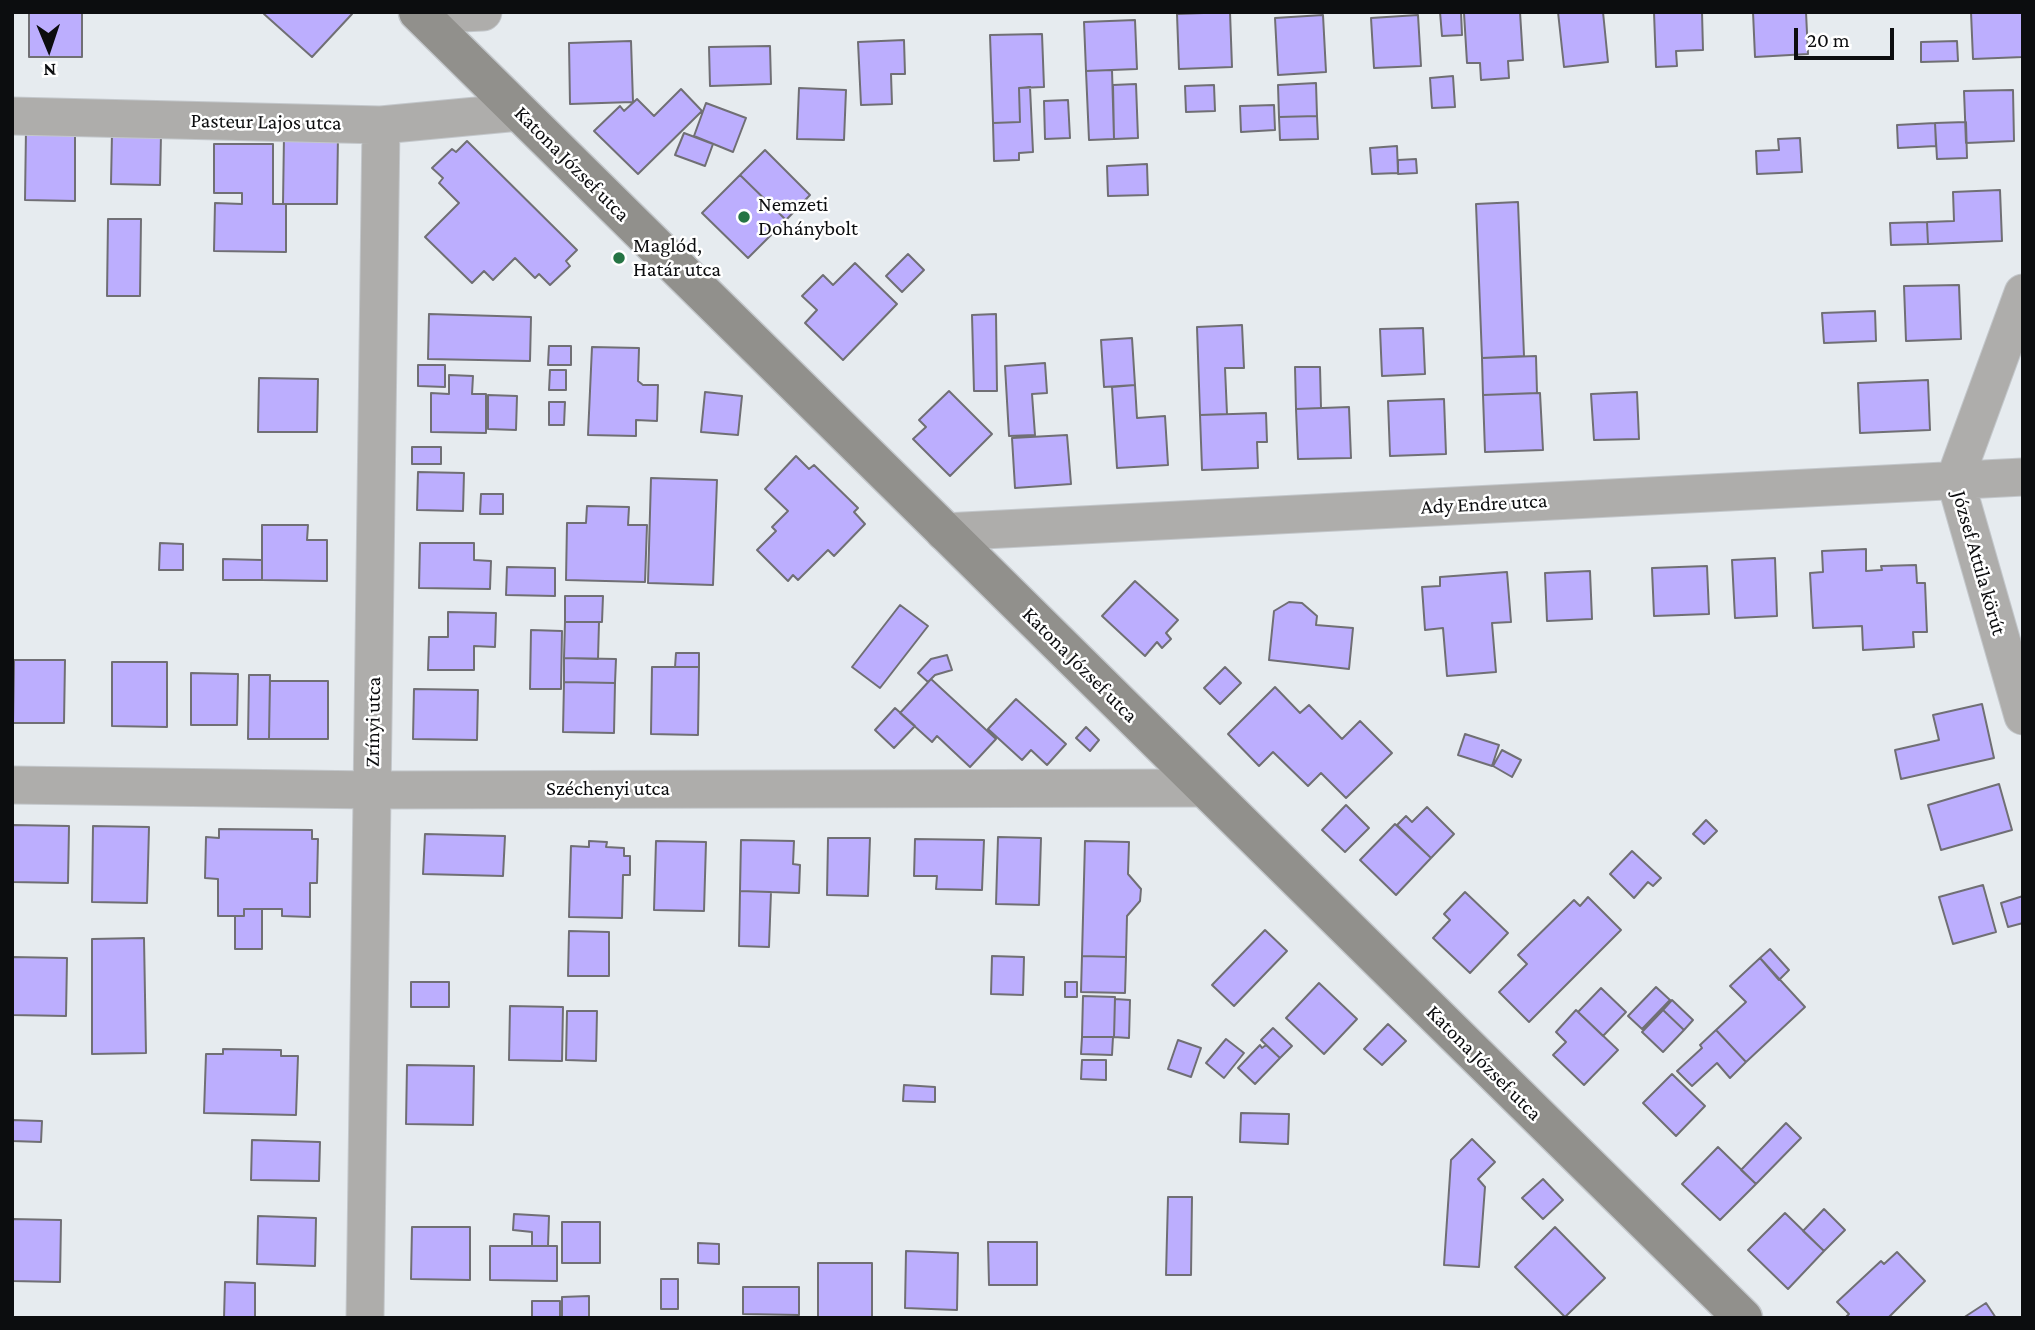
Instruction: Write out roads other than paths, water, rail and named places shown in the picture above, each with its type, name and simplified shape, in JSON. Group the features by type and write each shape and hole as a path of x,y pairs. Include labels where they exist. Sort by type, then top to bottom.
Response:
{"main road":[{"name":"Katona József utca","path":"419,14 1743,1318"}],"street":[{"path":"419,14 483,12"},
{"name":"Pasteur Lajos utca","path":"12,116 381,125 519,112"},
{"name":"Zrínyi utca","path":"365,1318 381,125"},
{"name":"József Attila körút","path":"2023,293 1955,480 2023,716"},
{"name":"Ady Endre utca","path":"944,531 2023,477"},
{"name":"Széchenyi utca","path":"12,785 372,790 1205,788"}],"place":[{"name":"Nemzeti Dohánybolt","path":"744,217"},
{"name":"Maglód, Határ utca","path":"619,258"}]}
